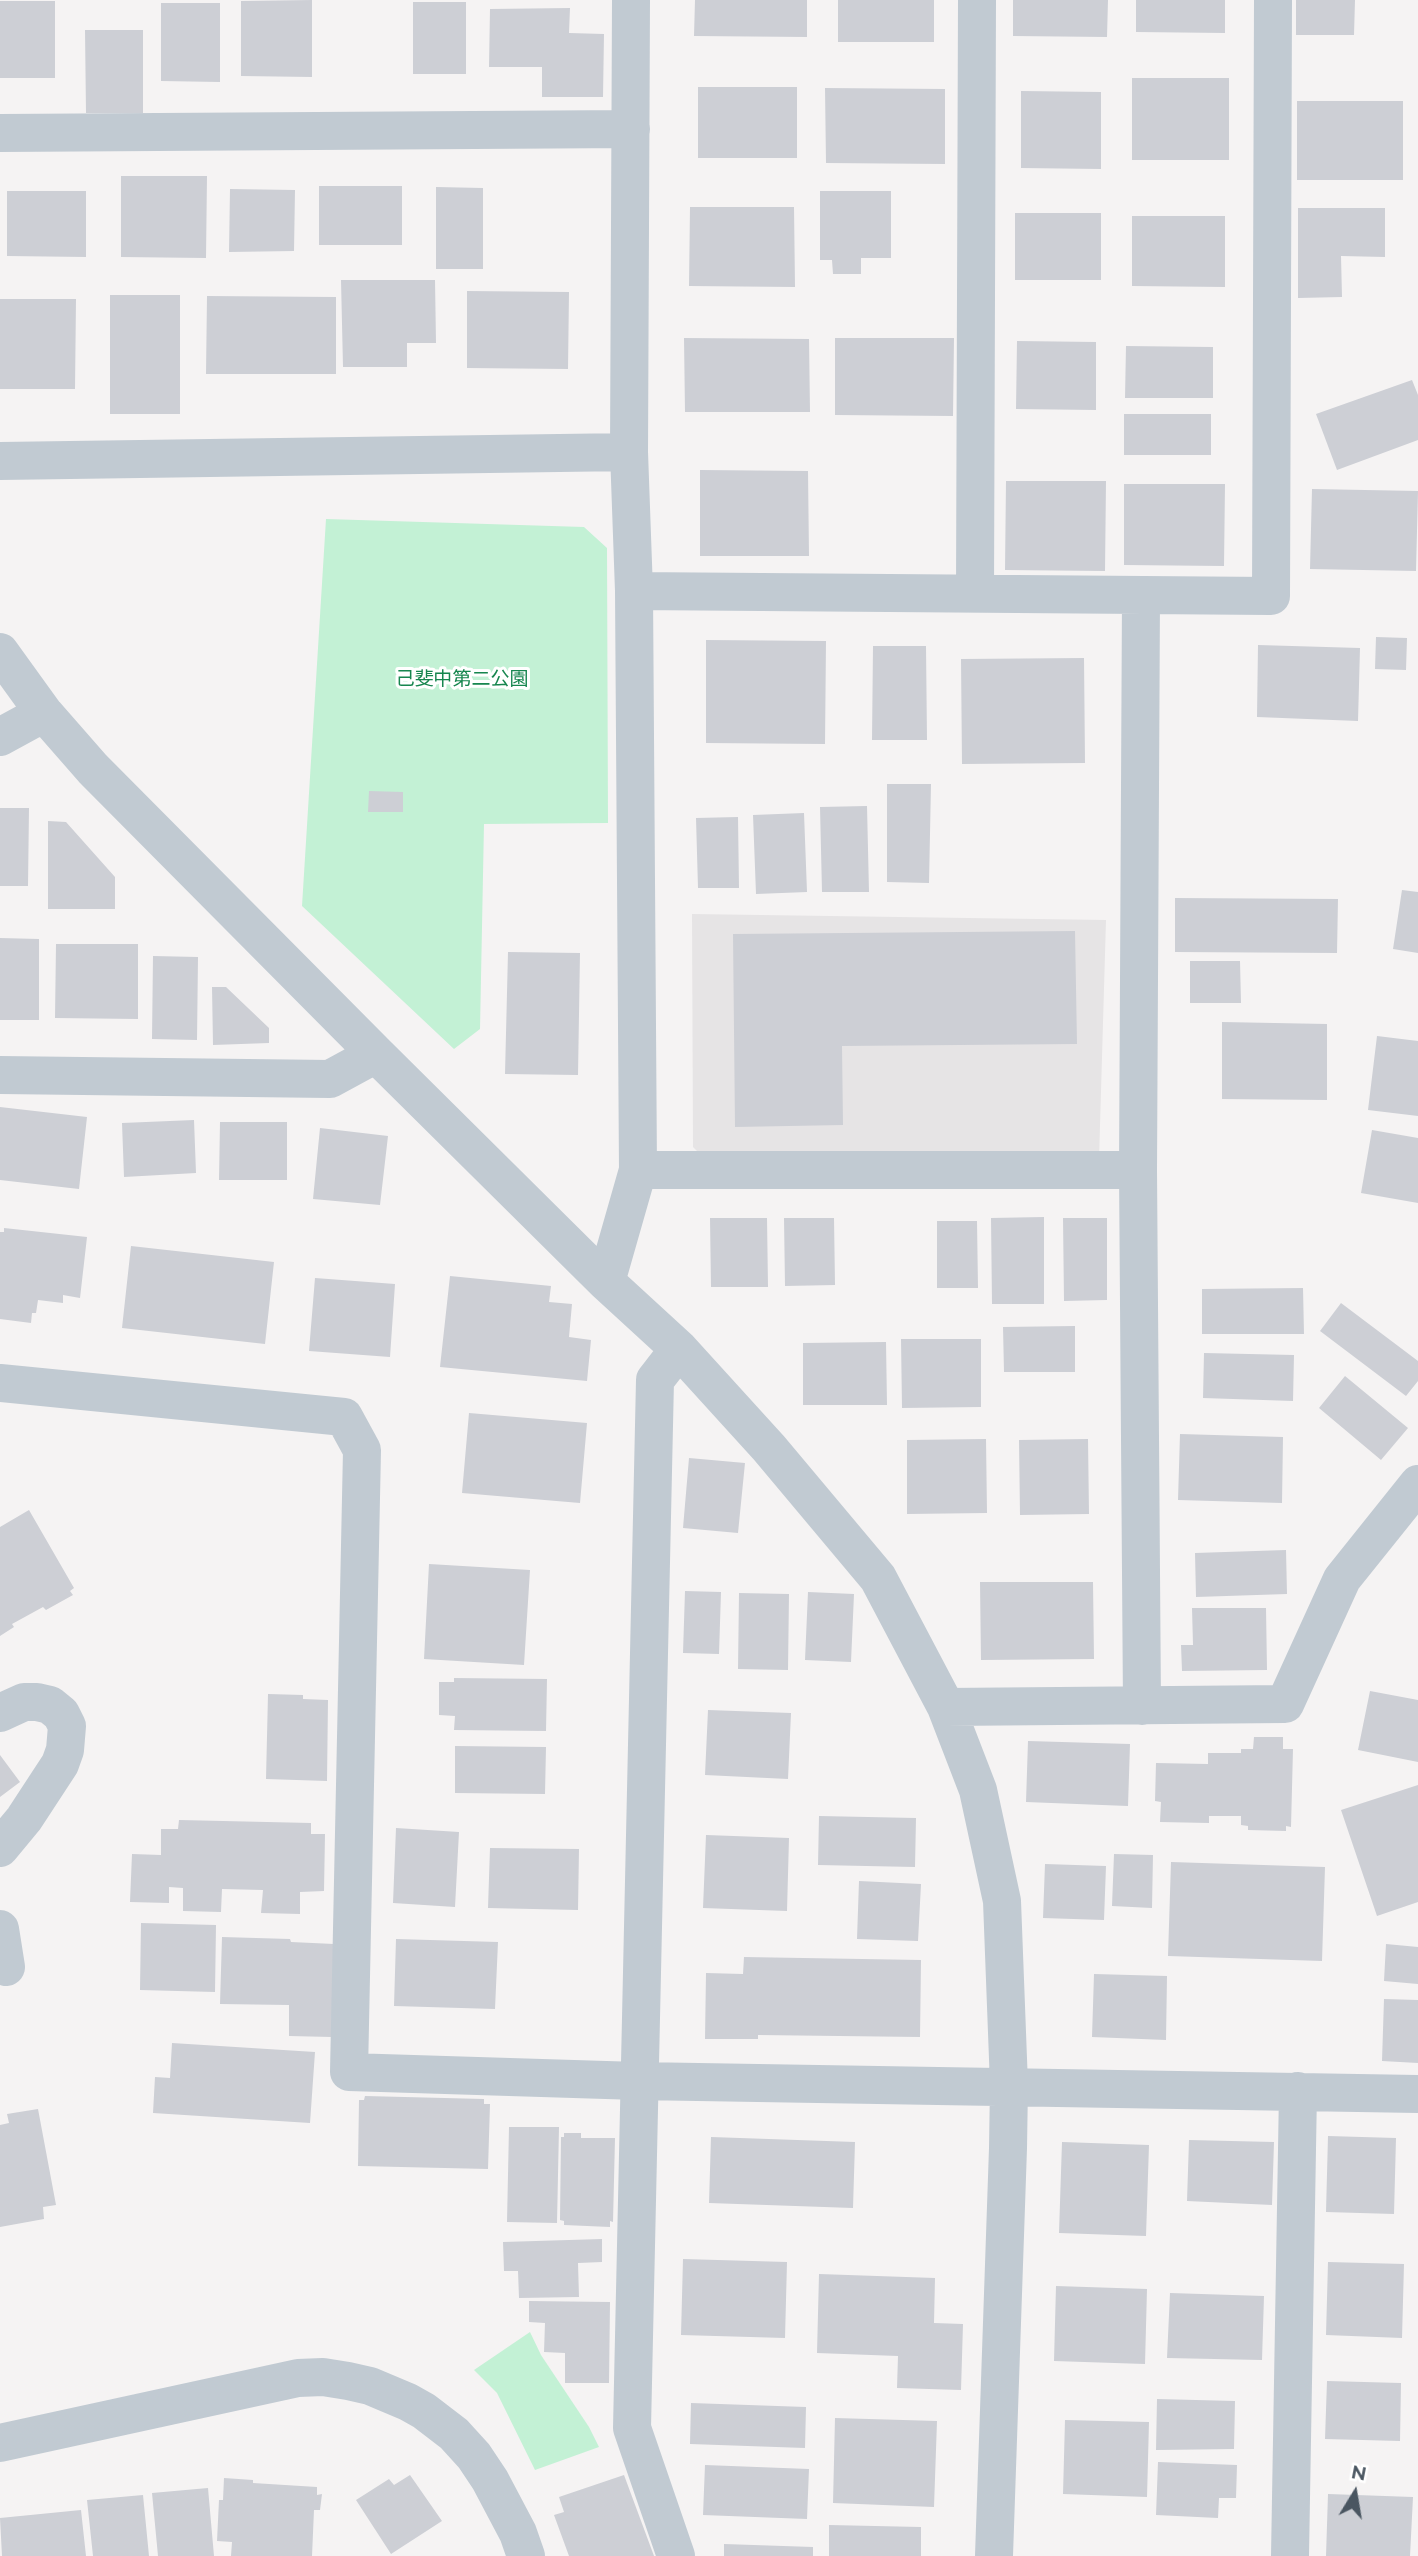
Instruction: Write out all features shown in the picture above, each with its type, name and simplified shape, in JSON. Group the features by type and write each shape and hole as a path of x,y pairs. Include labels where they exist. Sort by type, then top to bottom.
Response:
{"street":[{"path":"607,1282 638,1170 634,590 629,452 631,0"},
{"path":"975,593 977,0"},
{"path":"634,590 1271,596 1273,0"},
{"path":"0,134 631,129"},
{"path":"0,461 629,452"},
{"path":"1141,596 1138,1170 1142,1706"},
{"path":"0,652 44,713 93,769 376,1054 607,1282 679,1349 769,1448 878,1578 946,1707 978,1790 1002,1901 1009,2085 994,2556"},
{"path":"0,737 44,713"},
{"path":"0,1075 330,1079 376,1054"},
{"path":"638,1170 1138,1170"},
{"path":"676,2556 632,2428 655,1380 679,1349"},
{"path":"0,1383 344,1417 362,1450 349,2072 638,2081 1009,2085 1418,2094"},
{"path":"946,1707 1285,1704 1342,1578 1418,1484"},
{"path":"0,1713 24,1702 37,1702 50,1705 61,1714 66,1726 65,1750 60,1764 24,1819 0,1848"},
{"path":"0,1929 6,1967"},
{"path":"1290,2556 1298,2091"},
{"path":"0,2442 298,2378 323,2377 348,2381 370,2386 424,2410 454,2434 474,2456 490,2480 518,2533 526,2556"}],"shaded area":[{"path":"692,914 1106,920 1099,1160 708,1162 693,1147"}],"green space":[{"name":"己斐中第二公園","path":"326,519 584,527 607,548 608,823 484,824 480,1029 454,1049 302,906"},
{"path":"530,2332 541,2355 589,2427 599,2447 535,2470 497,2393 474,2370"}],"building":[{"path":"312,0 312,77 241,76 241,1"},
{"path":"695,0 807,0 807,37 694,36"},
{"path":"838,0 934,0 934,42 838,42"},
{"path":"1013,0 1108,0 1107,37 1013,36"},
{"path":"1136,0 1225,0 1225,33 1136,32"},
{"path":"1296,0 1355,0 1354,35 1296,35"},
{"path":"0,1 55,1 55,78 0,78"},
{"path":"413,2 466,2 466,74 413,74"},
{"path":"161,3 220,3 220,82 161,81"},
{"path":"570,8 569,33 604,34 603,97 542,97 542,67 489,67 490,9"},
{"path":"85,30 143,30 143,113 86,113"},
{"path":"1132,78 1229,78 1229,160 1132,160"},
{"path":"698,87 797,87 797,158 698,158"},
{"path":"825,88 945,89 945,164 826,163"},
{"path":"1021,91 1101,92 1101,169 1021,168"},
{"path":"1297,101 1403,101 1403,180 1297,180"},
{"path":"121,176 207,176 206,258 121,257"},
{"path":"319,186 402,186 402,245 319,245"},
{"path":"436,187 483,188 483,269 436,269"},
{"path":"230,189 295,190 294,251 229,252"},
{"path":"7,191 86,191 86,257 7,256"},
{"path":"820,191 891,191 891,258 861,258 861,274 833,274 832,260 820,260"},
{"path":"690,207 794,207 795,287 689,286"},
{"path":"1298,208 1385,208 1385,257 1341,256 1342,297 1298,298"},
{"path":"1015,213 1101,213 1101,280 1015,280"},
{"path":"1132,216 1225,216 1225,287 1132,286"},
{"path":"341,280 435,280 436,343 407,343 407,367 343,367"},
{"path":"467,291 569,292 568,369 467,368"},
{"path":"110,295 180,295 180,414 110,414"},
{"path":"207,296 336,297 336,374 206,374"},
{"path":"0,299 76,299 75,389 0,389"},
{"path":"684,338 809,339 810,412 685,412"},
{"path":"835,338 954,338 953,416 835,415"},
{"path":"1017,341 1096,342 1096,410 1016,409"},
{"path":"1126,346 1213,347 1213,398 1125,398"},
{"path":"1412,380 1418,395 1418,440 1337,470 1316,414"},
{"path":"1124,414 1211,414 1211,455 1124,455"},
{"path":"700,470 808,471 809,556 700,556"},
{"path":"1006,481 1106,481 1105,571 1005,570"},
{"path":"1124,484 1225,484 1224,566 1124,565"},
{"path":"1312,489 1418,491 1416,571 1310,569"},
{"path":"1376,637 1407,638 1406,670 1375,669"},
{"path":"706,640 826,641 825,744 706,743"},
{"path":"1258,645 1360,648 1358,721 1257,717"},
{"path":"873,646 926,646 927,740 872,740"},
{"path":"1084,658 1085,763 962,764 961,659"},
{"path":"887,784 931,784 929,883 887,882"},
{"path":"369,791 403,792 403,812 368,812"},
{"path":"867,806 869,892 822,892 820,807"},
{"path":"0,808 29,808 28,886 0,886"},
{"path":"804,813 807,892 756,894 753,815"},
{"path":"738,817 739,888 698,888 696,818"},
{"path":"48,821 66,822 115,877 115,909 48,909"},
{"path":"1402,890 1418,892 1418,953 1393,949"},
{"path":"1175,898 1338,899 1337,953 1175,952"},
{"path":"1075,931 1077,1044 842,1046 843,1125 735,1127 733,934"},
{"path":"0,938 39,939 39,1020 0,1020"},
{"path":"56,944 138,944 138,1019 55,1018"},
{"path":"508,952 580,953 578,1075 505,1074"},
{"path":"153,956 198,957 197,1040 152,1039"},
{"path":"1190,961 1240,961 1241,1003 1190,1003"},
{"path":"212,987 226,987 269,1028 269,1043 213,1045"},
{"path":"1222,1022 1327,1024 1327,1100 1222,1099"},
{"path":"1377,1036 1418,1041 1418,1116 1368,1110"},
{"path":"0,1107 87,1117 79,1189 0,1180"},
{"path":"194,1120 196,1173 124,1177 122,1123"},
{"path":"220,1122 287,1122 287,1180 219,1180"},
{"path":"320,1128 388,1136 380,1205 313,1199"},
{"path":"1372,1130 1418,1138 1418,1203 1361,1193"},
{"path":"1044,1217 1044,1304 992,1304 991,1218"},
{"path":"710,1218 767,1218 768,1287 711,1287"},
{"path":"784,1218 834,1218 835,1285 785,1286"},
{"path":"1063,1218 1107,1218 1107,1300 1064,1301"},
{"path":"937,1221 977,1221 978,1288 937,1288"},
{"path":"4,1228 87,1237 80,1298 63,1295 63,1303 38,1300 31,1323 0,1319 0,1232 4,1232"},
{"path":"131,1246 274,1262 265,1344 122,1328"},
{"path":"450,1276 551,1286 549,1302 572,1304 569,1337 591,1340 587,1381 440,1367"},
{"path":"315,1278 395,1284 390,1357 309,1351"},
{"path":"1303,1288 1304,1334 1202,1334 1202,1289"},
{"path":"1341,1303 1418,1361 1418,1381 1406,1396 1320,1331"},
{"path":"1075,1326 1075,1372 1004,1372 1003,1327"},
{"path":"901,1339 981,1339 981,1407 902,1408"},
{"path":"886,1342 887,1405 803,1405 803,1343"},
{"path":"1204,1353 1294,1355 1293,1401 1203,1398"},
{"path":"1345,1376 1408,1428 1381,1460 1319,1408"},
{"path":"469,1413 587,1423 580,1503 462,1493"},
{"path":"1180,1434 1283,1437 1282,1503 1178,1500"},
{"path":"986,1439 987,1513 907,1514 907,1440"},
{"path":"1088,1439 1089,1514 1020,1515 1019,1440"},
{"path":"689,1458 745,1463 738,1533 683,1528"},
{"path":"29,1510 74,1588 70,1591 73,1595 12,1624 14,1627 0,1636 0,1527"},
{"path":"1286,1550 1287,1594 1196,1597 1195,1553"},
{"path":"429,1564 530,1570 524,1665 424,1659"},
{"path":"980,1582 1093,1582 1094,1659 981,1660"},
{"path":"685,1591 721,1592 719,1654 683,1653"},
{"path":"808,1592 854,1594 851,1662 805,1660"},
{"path":"739,1593 789,1594 788,1670 738,1669"},
{"path":"1192,1608 1266,1608 1267,1670 1182,1671 1181,1645 1193,1645"},
{"path":"454,1678 547,1679 546,1731 454,1730 455,1716 439,1715 439,1682 454,1682"},
{"path":"1370,1691 1418,1700 1418,1762 1358,1750"},
{"path":"268,1694 303,1695 303,1699 328,1700 327,1781 266,1779"},
{"path":"708,1710 791,1713 788,1779 705,1775"},
{"path":"1254,1737 1283,1737 1283,1749 1293,1749 1291,1827 1286,1826 1286,1831 1248,1830 1248,1826 1241,1825 1241,1816 1209,1816 1209,1823 1160,1822 1161,1802 1155,1801 1156,1763 1208,1764 1208,1753 1241,1753 1241,1749 1253,1749"},
{"path":"1028,1741 1130,1744 1128,1806 1026,1802"},
{"path":"455,1746 546,1747 545,1794 455,1793"},
{"path":"0,1755 20,1782 0,1797"},
{"path":"1418,1785 1418,1902 1377,1916 1341,1810"},
{"path":"819,1816 916,1818 915,1867 818,1865"},
{"path":"179,1820 311,1823 311,1834 325,1834 324,1891 300,1892 300,1914 261,1913 263,1890 222,1889 221,1912 183,1911 183,1888 169,1887 169,1903 130,1902 132,1854 161,1855 161,1829 178,1829"},
{"path":"396,1828 459,1832 455,1907 393,1903"},
{"path":"706,1835 789,1838 787,1911 703,1908"},
{"path":"490,1848 579,1849 578,1910 488,1908"},
{"path":"1114,1854 1153,1855 1152,1908 1112,1906"},
{"path":"1171,1862 1325,1867 1322,1961 1168,1956"},
{"path":"1045,1864 1106,1866 1104,1920 1043,1918"},
{"path":"859,1881 921,1884 918,1941 857,1939"},
{"path":"141,1923 216,1925 215,1992 140,1990"},
{"path":"222,1937 290,1939 291,1942 334,1944 332,2037 289,2036 289,2005 220,2004"},
{"path":"396,1939 498,1942 495,2009 394,2006"},
{"path":"1386,1944 1418,1947 1418,1984 1384,1981"},
{"path":"744,1957 921,1960 920,2037 758,2035 758,2039 705,2039 706,1973 743,1974"},
{"path":"1094,1974 1167,1976 1166,2040 1092,2037"},
{"path":"1384,1999 1418,2000 1418,2063 1382,2061"},
{"path":"172,2043 315,2052 310,2123 153,2113 155,2077 170,2078"},
{"path":"365,2096 484,2099 484,2104 490,2104 488,2169 358,2166 359,2100 364,2100"},
{"path":"38,2109 56,2205 43,2207 44,2219 0,2227 0,2125 9,2123 7,2114"},
{"path":"509,2127 559,2127 557,2223 507,2222"},
{"path":"564,2133 581,2133 581,2138 615,2138 613,2222 610,2221 610,2227 564,2225 564,2221 560,2220 561,2137 564,2137"},
{"path":"1328,2136 1396,2138 1394,2214 1326,2212"},
{"path":"711,2137 855,2142 853,2208 709,2203"},
{"path":"1189,2140 1274,2142 1272,2205 1187,2201"},
{"path":"1062,2142 1149,2145 1146,2236 1059,2233"},
{"path":"602,2239 602,2262 578,2263 579,2297 519,2298 518,2271 504,2271 503,2242"},
{"path":"683,2259 787,2262 785,2338 681,2335"},
{"path":"1328,2262 1404,2264 1402,2338 1326,2335"},
{"path":"819,2274 935,2278 934,2323 963,2324 961,2390 897,2388 898,2356 817,2353"},
{"path":"1056,2286 1147,2289 1145,2364 1054,2361"},
{"path":"1170,2293 1264,2296 1262,2360 1167,2358"},
{"path":"529,2301 610,2302 609,2383 565,2383 565,2353 544,2352 545,2323 529,2322"},
{"path":"1327,2381 1401,2383 1400,2441 1325,2439"},
{"path":"1157,2399 1235,2401 1234,2449 1156,2450"},
{"path":"691,2403 806,2407 805,2448 690,2444"},
{"path":"835,2418 937,2421 934,2507 833,2503"},
{"path":"1065,2420 1149,2422 1147,2497 1063,2494"},
{"path":"1158,2462 1237,2465 1236,2498 1219,2498 1218,2518 1156,2515"},
{"path":"705,2465 809,2469 807,2519 703,2515"},
{"path":"410,2475 442,2521 391,2554 356,2500 389,2479 394,2485"},
{"path":"624,2475 654,2556 569,2556 554,2515 564,2512 559,2497"},
{"path":"224,2478 253,2480 253,2483 317,2487 317,2495 322,2494 320,2510 314,2510 312,2556 231,2556 232,2542 217,2541 219,2500 223,2500"},
{"path":"208,2488 214,2556 158,2556 152,2493"},
{"path":"1328,2494 1413,2497 1410,2556 1326,2556"},
{"path":"143,2495 149,2556 93,2556 87,2500"},
{"path":"81,2510 86,2556 2,2556 0,2518"},
{"path":"829,2525 921,2527 921,2556 829,2556"},
{"path":"724,2544 813,2547 813,2556 724,2556"}]}
